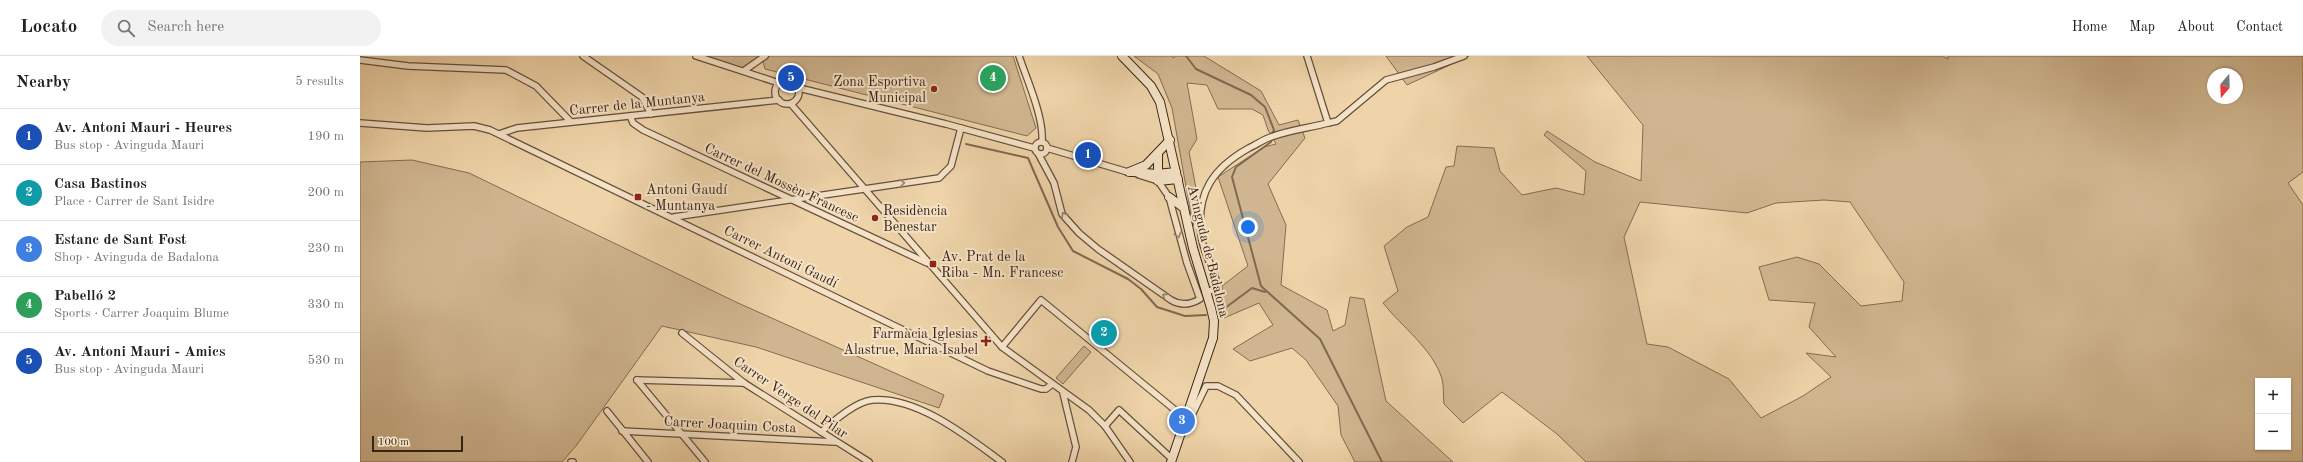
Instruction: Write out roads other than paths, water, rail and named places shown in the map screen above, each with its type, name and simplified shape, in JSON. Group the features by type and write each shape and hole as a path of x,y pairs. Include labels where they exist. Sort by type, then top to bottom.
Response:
{"street":[{"path":"583,56 642,97 651,114"},
{"path":"696,56 745,70 779,83"},
{"path":"745,70 765,56"},
{"path":"1018,56 1032,92 1042,135 1042,142 1047,148 1130,172 1158,177 1177,176"},
{"name":"Avinguda de Badalona","path":"1122,56 1151,86 1160,102 1170,140 1193,248 1207,292 1214,321 1213,338 1172,461"},
{"path":"1307,56 1328,123"},
{"path":"1207,292 1214,289 1216,284 1203,248 1200,229 1201,208 1208,185 1219,169 1246,150 1273,136 1337,121 1386,80 1434,67 1464,56"},
{"path":"360,60 408,66 506,70 536,86 571,122"},
{"path":"791,104 797,98 799,88 796,83 785,79 779,83 776,91 779,100 791,104 863,189 1002,347 1063,393 1081,404 1105,426 1130,462"},
{"path":"799,88 961,128 1034,148 1054,183 1062,214 1079,233 1104,254 1171,300 1178,304 1191,304 1200,299 1187,264 1169,197 1158,177 1158,154"},
{"name":"Carrer de la Muntanya","path":"499,134 517,128 779,100"},
{"name":"Carrer del Mossèn Francesc","path":"630,116 636,126 789,200 929,264"},
{"name":"Carrer Antoni Gaudí","path":"360,123 427,128 474,126 499,134 674,217 988,371 1041,389 1046,389 1051,384"},
{"path":"674,217 939,178 951,166 961,128"},
{"path":"1130,172 1146,165 1170,140"},
{"path":"1034,148 1036,144 1042,142"},
{"path":"1039,155 1045,153 1047,148"},
{"path":"1169,197 1184,208"},
{"path":"1002,347 1041,300 1187,416 1192,415 1206,386 1218,386 1236,395 1300,462"},
{"name":"Carrer Verge del Pilar","path":"682,333 744,383 869,462"},
{"path":"705,462 636,380 744,383"},
{"path":"1063,393 1076,447 1072,462"},
{"path":"821,432 847,411 871,400 900,403 934,416 1002,462"},
{"path":"1105,426 1120,410 1172,461"},
{"path":"607,411 648,462"},
{"name":"Carrer Joaquim Costa","path":"622,431 836,442"}],"waterway":[{"path":"1186,56 1196,69 1251,95 1265,107 1274,130 1272,134"},
{"path":"1272,139 1271,142 1236,167 1232,177 1261,286 1320,339 1382,462"},
{"path":"966,144 1028,158 1058,227 1073,251 1128,279 1141,289 1157,307 1185,316 1206,315"},
{"path":"1221,311 1252,288 1265,292"}],"place":[{"name":"Av. Antoni Mauri - Amics","path":"791,78"},
{"name":"Pabelló 2","path":"993,78"},
{"name":"Zona Esportiva Municipal","path":"934,89"},
{"name":"Av. Antoni Mauri - Heures","path":"1088,155"},
{"name":"Antoni Gaudí - Muntanya","path":"638,197"},
{"name":"Residència Benestar","path":"875,218"},
{"name":"Av. Prat de la Riba - Mn. Francesc","path":"933,264"},
{"name":"Casa Bastinos","path":"1104,333"},
{"name":"Farmàcia Iglesias Alastrue, Maria Isabel","path":"986,341"},
{"name":"Estanc de Sant Fost","path":"1182,421"}]}
